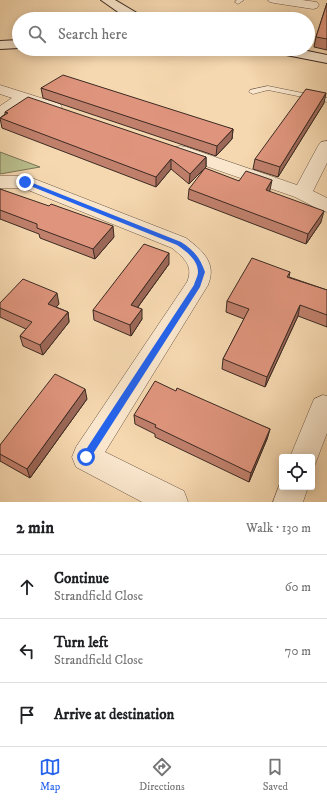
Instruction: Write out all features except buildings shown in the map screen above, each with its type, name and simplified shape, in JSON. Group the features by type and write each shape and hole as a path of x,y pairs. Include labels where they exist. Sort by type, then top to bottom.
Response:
{"street":[{"path":"107,0 126,12"},
{"path":"274,0 313,2 309,12"},
{"path":"0,45 12,44"},
{"path":"315,56 327,59"},
{"path":"3,92 24,97 69,113"},
{"path":"0,113 24,97"},
{"path":"302,193 327,146"},
{"path":"167,147 302,193 327,206"},
{"path":"0,182 25,182 179,243 190,250 197,260 202,272 197,285 86,457 173,502"},
{"path":"305,454 326,403"},
{"path":"288,502 292,490"}],"lane":[{"path":"252,92 268,88 327,100"}],"green space":[{"path":"0,152 40,167 0,174"}],"route":[{"path":"25,182 179,243 190,250 197,260 202,272 197,285 86,457"}]}
